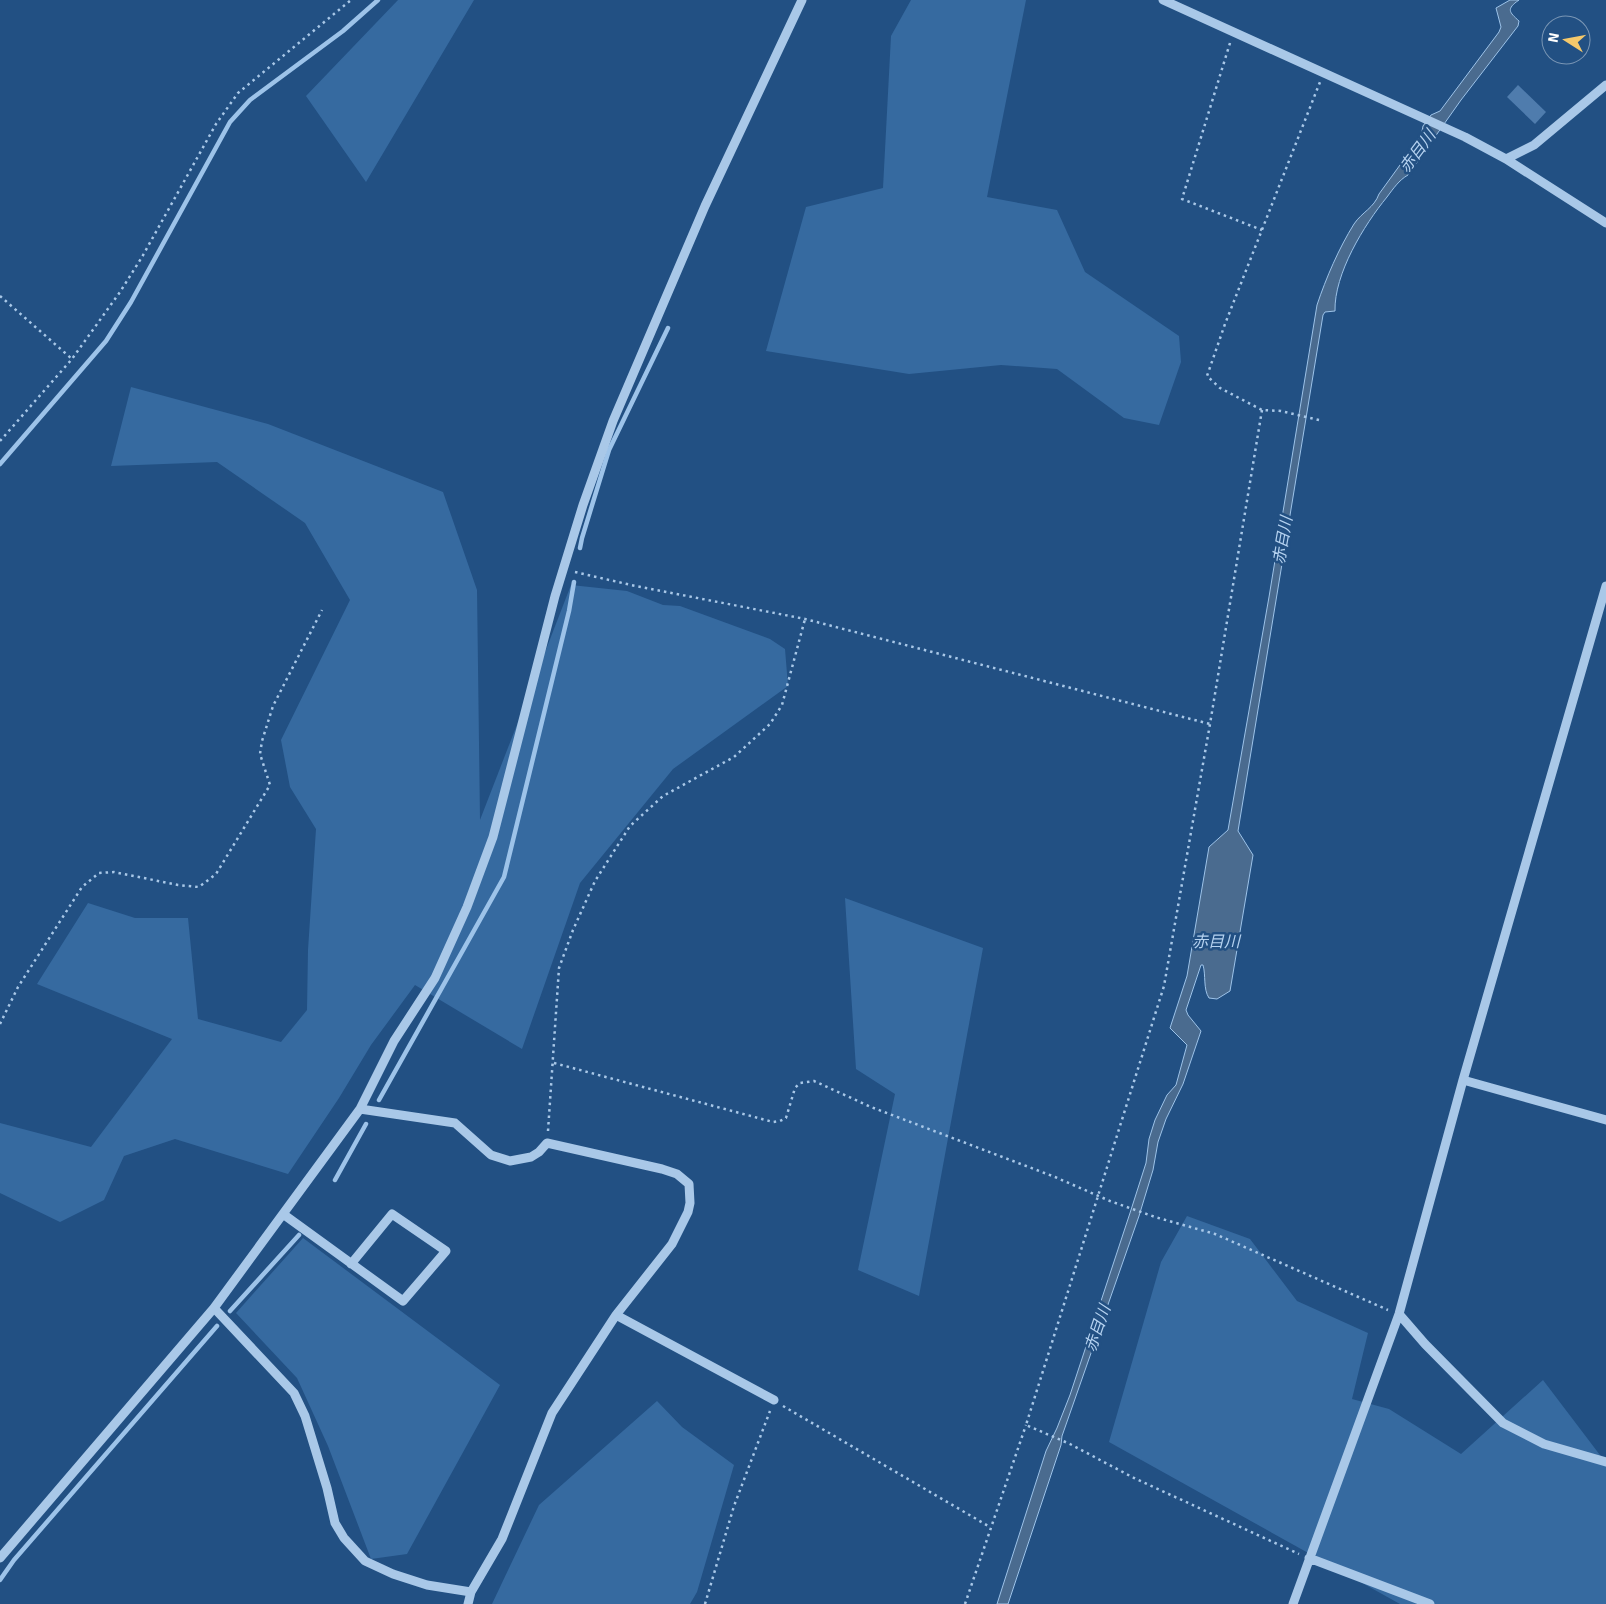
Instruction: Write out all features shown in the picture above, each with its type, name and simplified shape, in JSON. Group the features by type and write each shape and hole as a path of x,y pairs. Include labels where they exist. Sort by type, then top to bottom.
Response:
{"street":[{"path":"0,1558 214,1308 360,1109 394,1041 435,978 467,907 494,837 555,596 583,505 613,421 705,206 802,0"},
{"path":"1163,0 1465,137 1506,159 1606,223"},
{"path":"1506,159 1534,145 1606,85"},
{"path":"1293,1604 1399,1314 1463,1080 1606,586"},
{"path":"1463,1080 1606,1120"},
{"path":"360,1109 455,1124 491,1155 510,1161 531,1157 548,1143 662,1169 677,1174 688,1184 690,1203 688,1212 672,1244 616,1315 552,1413 502,1539 471,1592 468,1604"},
{"path":"283,1214 351,1264 403,1301 446,1251 392,1214 351,1264"},
{"path":"214,1308 294,1393 305,1416 327,1488 334,1523 354,1550 365,1561 393,1574 426,1585 471,1592"},
{"path":"1399,1314 1424,1344 1503,1423 1544,1444 1606,1462"},
{"path":"616,1315 774,1400"},
{"path":"1309,1558 1430,1604"}],"path":[{"path":"0,441 72,358 120,292 142,257 216,124 238,93 351,0"},
{"path":"1233,32 1182,199 1262,230"},
{"path":"1320,420 1281,411 1262,410 1220,388 1207,376 1225,324 1324,73"},
{"path":"0,296 72,358"},
{"path":"965,1604 1026,1425 1164,986 1262,410"},
{"path":"563,569 631,585 805,619 1210,724"},
{"path":"0,1024 18,987 82,887 99,873 114,872 178,885 199,887 216,874 270,785 260,754 262,741 273,706 322,610"},
{"path":"548,1143 559,968 595,881 630,826 656,802 663,796 734,757 770,724 782,705 805,619"},
{"path":"554,1063 773,1122 780,1122 786,1118 795,1088 800,1083 814,1081 871,1107 1056,1177 1110,1201 1155,1217 1215,1234 1399,1314"},
{"path":"705,1604 734,1506 774,1400 990,1527"},
{"path":"1026,1425 1070,1444 1134,1478 1309,1558"}],"shaded area":[{"path":"398,0 474,0 366,182 306,96"},
{"path":"911,0 1026,0 987,197 1057,210 1085,272 1179,336 1181,362 1159,425 1124,418 1057,369 1001,365 909,374 766,351 806,207 883,188 891,36"},
{"path":"131,387 268,424 443,492 477,590 480,820 571,585 627,591 663,605 680,606 770,639 785,649 788,686 673,769 580,883 522,1049 415,985 371,1045 339,1098 288,1174 175,1139 124,1156 104,1200 60,1222 0,1193 0,1123 91,1147 172,1039 37,984 88,903 135,918 188,918 198,1019 281,1042 307,1010 308,950 316,829 290,787 281,740 350,600 305,523 217,462 111,466"},
{"path":"845,898 983,948 919,1296 858,1270 895,1094 856,1069"},
{"path":"1187,1216 1250,1239 1297,1301 1368,1333 1352,1399 1389,1409 1461,1454 1543,1380 1606,1463 1606,1604 1400,1604 1109,1442 1161,1262"},
{"path":"303,1238 500,1385 407,1554 371,1559 328,1446 297,1378 236,1313"},
{"path":"657,1401 682,1427 734,1465 697,1592 690,1604 492,1604 539,1505"}],"water":[{"name":"赤目川","path":"1510,0 1519,0 1510,10 1519,21 1518,26 1461,100 1408,175 1396,185 1369,221 1345,266 1339,282 1335,311 1325,312 1323,315 1238,831 1253,855 1230,991 1217,999 1209,998 1206,990 1203,965 1201,965 1186,1010 1201,1031 1183,1084 1166,1119 1158,1142 1153,1170 1139,1216 1062,1436 1061,1445 1008,1604 997,1604 1046,1451 1070,1395 1130,1213 1146,1163 1149,1139 1155,1120 1167,1095 1176,1085 1187,1045 1170,1028 1187,976 1209,847 1228,830 1317,305 1333,263 1354,224 1377,199 1421,136 1423,126 1431,115 1440,111 1499,32 1501,27 1496,8"}],"building":[{"path":"1518,85 1546,112 1535,124 1507,97"}],"waterway":[{"path":"0,464 106,341 131,302 230,122 250,100 343,31 378,0"},
{"path":"580,548 609,450 668,328"},
{"path":"379,1100 504,877 569,611 574,582"},
{"path":"335,1180 366,1124"},
{"path":"230,1311 299,1235"},
{"path":"0,1580 14,1560 217,1326"}]}
